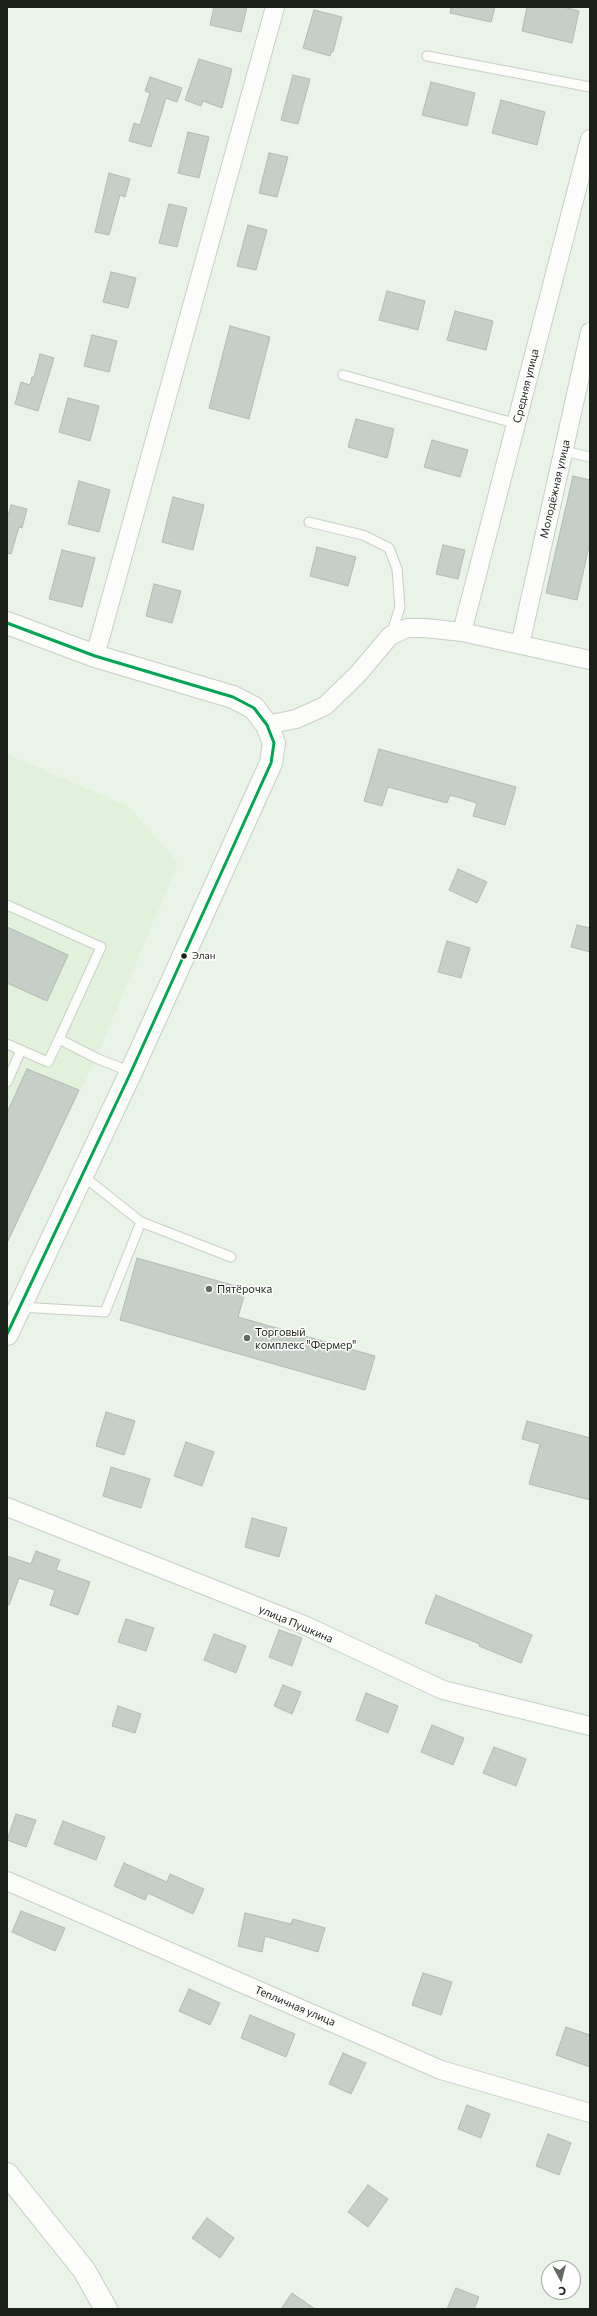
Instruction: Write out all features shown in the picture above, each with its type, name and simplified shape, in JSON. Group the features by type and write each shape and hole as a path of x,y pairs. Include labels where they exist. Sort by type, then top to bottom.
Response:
{"street":[{"path":"95,656 275,7"},
{"name":"Средняя улица","path":"462,632 590,139"},
{"name":"Молодёжная улица","path":"520,645 590,332"},
{"path":"7,623 95,656 232,697 254,708 267,725 274,743 271,763 131,1072 7,1334"},
{"path":"267,725 296,719 324,706 358,674 390,636 406,628 425,628 462,632 590,660"},
{"name":"улица Пушкина","path":"7,1507 304,1626 442,1690 590,1726"},
{"name":"Тепличная улица","path":"7,1881 441,2070 590,2113"},
{"path":"9,2181 84,2270 106,2309"}],"lane":[{"path":"427,56 590,88"},
{"path":"343,375 517,424"},
{"path":"563,451 590,457"},
{"path":"309,522 363,535 389,548 396,568 400,607 390,636"},
{"path":"7,905 101,947 48,1062 7,1044"},
{"path":"59,1039 131,1072"},
{"path":"7,1082 21,1050"},
{"path":"82,1175 141,1222 231,1257"},
{"path":"20,1307 106,1312 141,1222"}],"shaded area":[{"path":"7,754 129,807 178,863 96,1058 7,1243"}],"building":[{"path":"214,7 247,7 241,32 210,25"},
{"path":"451,7 495,7 491,22 450,13"},
{"path":"527,7 563,7 579,11 572,43 522,31"},
{"path":"314,10 342,17 333,52 332,51 330,56 303,48"},
{"path":"199,59 232,69 222,108 203,101 201,106 185,100"},
{"path":"293,75 310,79 298,124 281,120"},
{"path":"150,77 182,88 177,102 166,98 151,147 129,141 134,123 140,125 150,93 145,91"},
{"path":"431,82 475,93 467,126 422,115"},
{"path":"501,100 545,112 537,145 492,133"},
{"path":"188,132 209,137 199,178 178,173"},
{"path":"269,153 288,157 277,197 259,193"},
{"path":"109,173 130,179 125,197 120,195 109,235 95,232"},
{"path":"169,204 187,208 177,247 159,243"},
{"path":"248,225 267,230 256,270 237,266"},
{"path":"111,272 136,278 128,308 103,302"},
{"path":"387,291 425,301 418,330 379,320"},
{"path":"455,311 493,321 486,350 447,340"},
{"path":"230,326 270,337 249,419 209,408"},
{"path":"92,335 117,341 109,372 84,366"},
{"path":"40,354 54,358 38,411 15,404 21,382 30,385 32,377 34,377"},
{"path":"68,398 99,406 90,441 59,432"},
{"path":"356,419 394,429 387,458 348,447"},
{"path":"432,440 468,450 460,477 424,467"},
{"path":"573,476 590,480 590,542 577,600 546,593"},
{"path":"79,481 110,490 99,532 68,524"},
{"path":"173,497 204,505 193,550 162,542"},
{"path":"11,505 27,509 22,528 19,527 11,554 7,553 7,519"},
{"path":"443,545 465,550 458,579 436,574"},
{"path":"317,547 356,557 348,586 310,576"},
{"path":"62,550 95,558 82,607 49,599"},
{"path":"154,584 181,591 172,623 146,616"},
{"path":"379,749 516,787 505,825 473,816 477,803 450,795 447,803 388,787 382,806 364,801"},
{"path":"458,869 487,882 477,903 449,890"},
{"path":"577,925 590,928 590,952 571,947"},
{"path":"7,927 68,955 47,1001 7,983"},
{"path":"447,941 470,948 461,978 438,972"},
{"path":"27,1069 79,1090 7,1243 7,1113"},
{"name":"Торговый комплекс \"Фермер\"","path":"137,1258 246,1289 238,1317 375,1356 365,1390 120,1320"},
{"path":"106,1412 135,1421 124,1455 96,1446"},
{"path":"527,1421 590,1438 590,1500 529,1484 540,1444 522,1439"},
{"path":"186,1442 214,1452 202,1486 174,1476"},
{"path":"111,1467 150,1479 141,1508 103,1496"},
{"path":"252,1518 287,1528 279,1557 245,1547"},
{"path":"36,1551 60,1560 56,1570 90,1582 78,1615 50,1605 55,1590 19,1578 9,1605 7,1605 7,1556 31,1564"},
{"path":"436,1595 532,1635 521,1663 479,1646 480,1644 425,1623"},
{"path":"126,1619 154,1628 146,1651 118,1642"},
{"path":"279,1630 302,1638 292,1666 269,1657"},
{"path":"214,1634 246,1646 236,1673 204,1660"},
{"path":"283,1685 301,1692 292,1714 274,1706"},
{"path":"366,1693 398,1706 388,1733 356,1720"},
{"path":"118,1706 141,1714 135,1733 112,1726"},
{"path":"432,1725 464,1738 453,1765 421,1752"},
{"path":"494,1747 526,1759 516,1786 483,1773"},
{"path":"16,1814 36,1820 26,1847 7,1840"},
{"path":"63,1821 105,1837 96,1860 54,1844"},
{"path":"124,1863 167,1882 170,1874 204,1889 193,1914 148,1893 145,1900 114,1886"},
{"path":"21,1911 65,1928 55,1951 12,1932"},
{"path":"245,1913 291,1924 293,1919 325,1928 318,1952 265,1936 262,1952 238,1946"},
{"path":"423,1973 452,1982 441,2015 412,2005"},
{"path":"189,1989 220,2003 210,2025 179,2011"},
{"path":"250,2015 295,2034 286,2057 241,2038"},
{"path":"566,2027 590,2035 590,2067 556,2055"},
{"path":"343,2053 366,2063 351,2094 329,2084"},
{"path":"467,2105 490,2114 481,2138 458,2129"},
{"path":"548,2134 571,2143 559,2175 536,2166"},
{"path":"368,2185 388,2199 368,2227 348,2212"},
{"path":"207,2218 234,2238 220,2258 192,2238"},
{"path":"456,2288 479,2297 474,2309 447,2309"},
{"path":"292,2293 315,2309 281,2309"}],"transit line":[{"path":"7,623 95,656 233,697 254,708 267,725 274,743 271,763 131,1072 7,1334"}],"place":[{"name":"Элан","path":"184,956"},
{"name":"Пятёрочка","path":"209,1289"},
{"name":"Торговый комплекс \"Фермер\"","path":"247,1338"}]}
